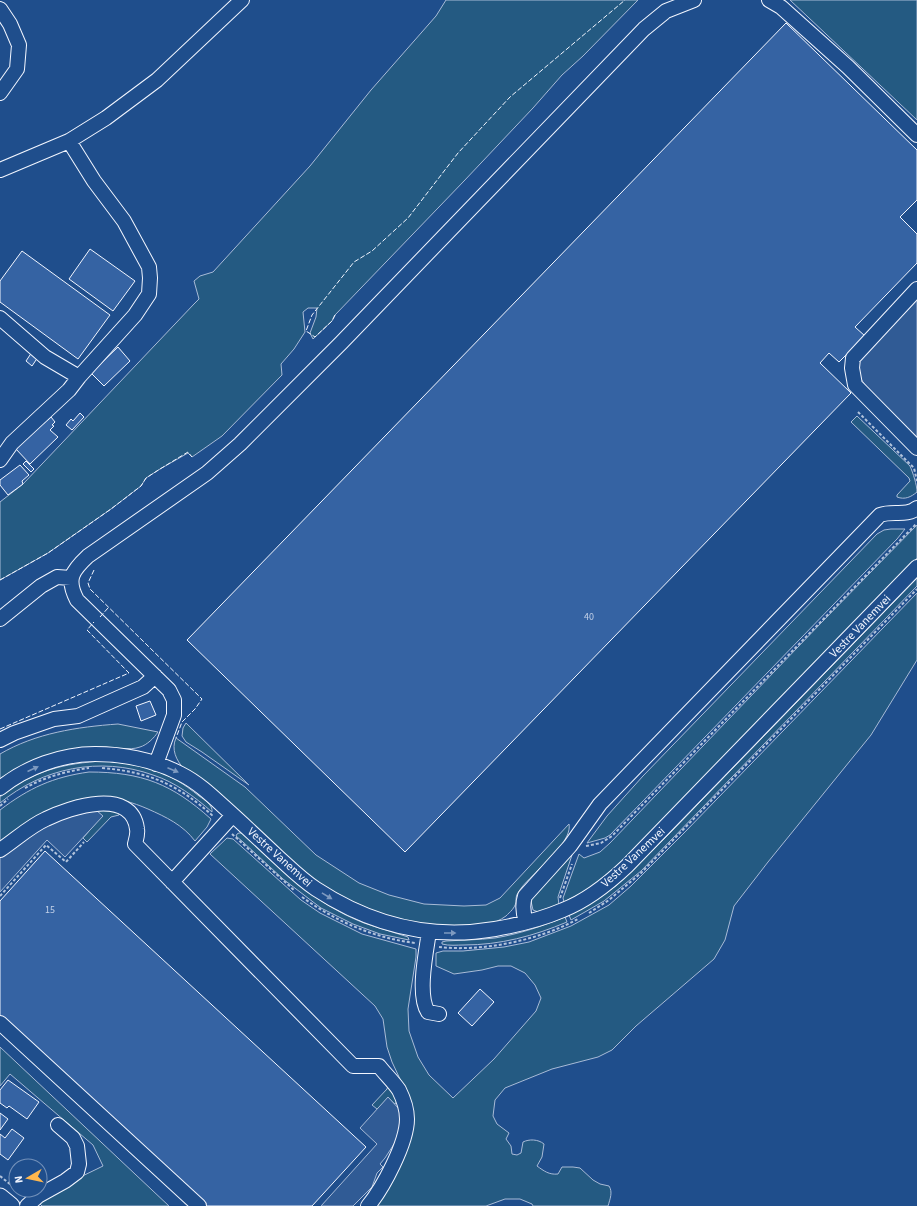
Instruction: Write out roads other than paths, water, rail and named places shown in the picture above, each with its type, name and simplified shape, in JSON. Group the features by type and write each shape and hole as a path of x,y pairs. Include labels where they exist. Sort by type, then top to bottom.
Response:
{"main road":[{"path":"0,1197 10,1206"}],"street":[{"path":"0,170 69,141 106,118 157,80 242,0"},
{"path":"156,764 174,715 174,700 169,690 77,600 72,591 71,578 75,568 88,556 207,473 240,444 340,343 644,29 666,10 694,0"},
{"path":"768,0 782,7 848,67 917,135"},
{"path":"0,9 10,24 19,45 17,69 0,93"},
{"path":"0,460 12,443 69,390 135,315 149,294 149,267 124,221 94,181 69,141"},
{"path":"917,289 853,358 852,368 855,385 917,448"},
{"path":"0,318 45,357 79,377"},
{"path":"526,922 523,910 525,896 570,846 600,804 880,515 892,512 908,514 917,508"},
{"name":"Vestre Vanemvei","path":"5,793 26,772 47,763 72,756 88,754 124,755 141,759 181,774 197,784 306,882 327,896 371,917 412,930 428,939 472,933 526,922 565,910 606,884 627,866 917,567"},
{"path":"0,619 41,586 57,577 71,578"},
{"path":"0,740 14,733 54,719 78,716 143,687 155,676"},
{"path":"0,850 44,819 82,805 120,805 126,809 134,817 138,830 135,844 353,1066 379,1066 399,1090 405,1106 407,1120 402,1143 385,1180 376,1196 368,1206"},
{"path":"172,882 233,815"},
{"path":"428,939 423,1001 428,1012 439,1014"},
{"path":"0,1023 199,1206"},
{"path":"27,1206 38,1196 65,1181 77,1172 79,1164 77,1146 73,1138 58,1125"}]}
